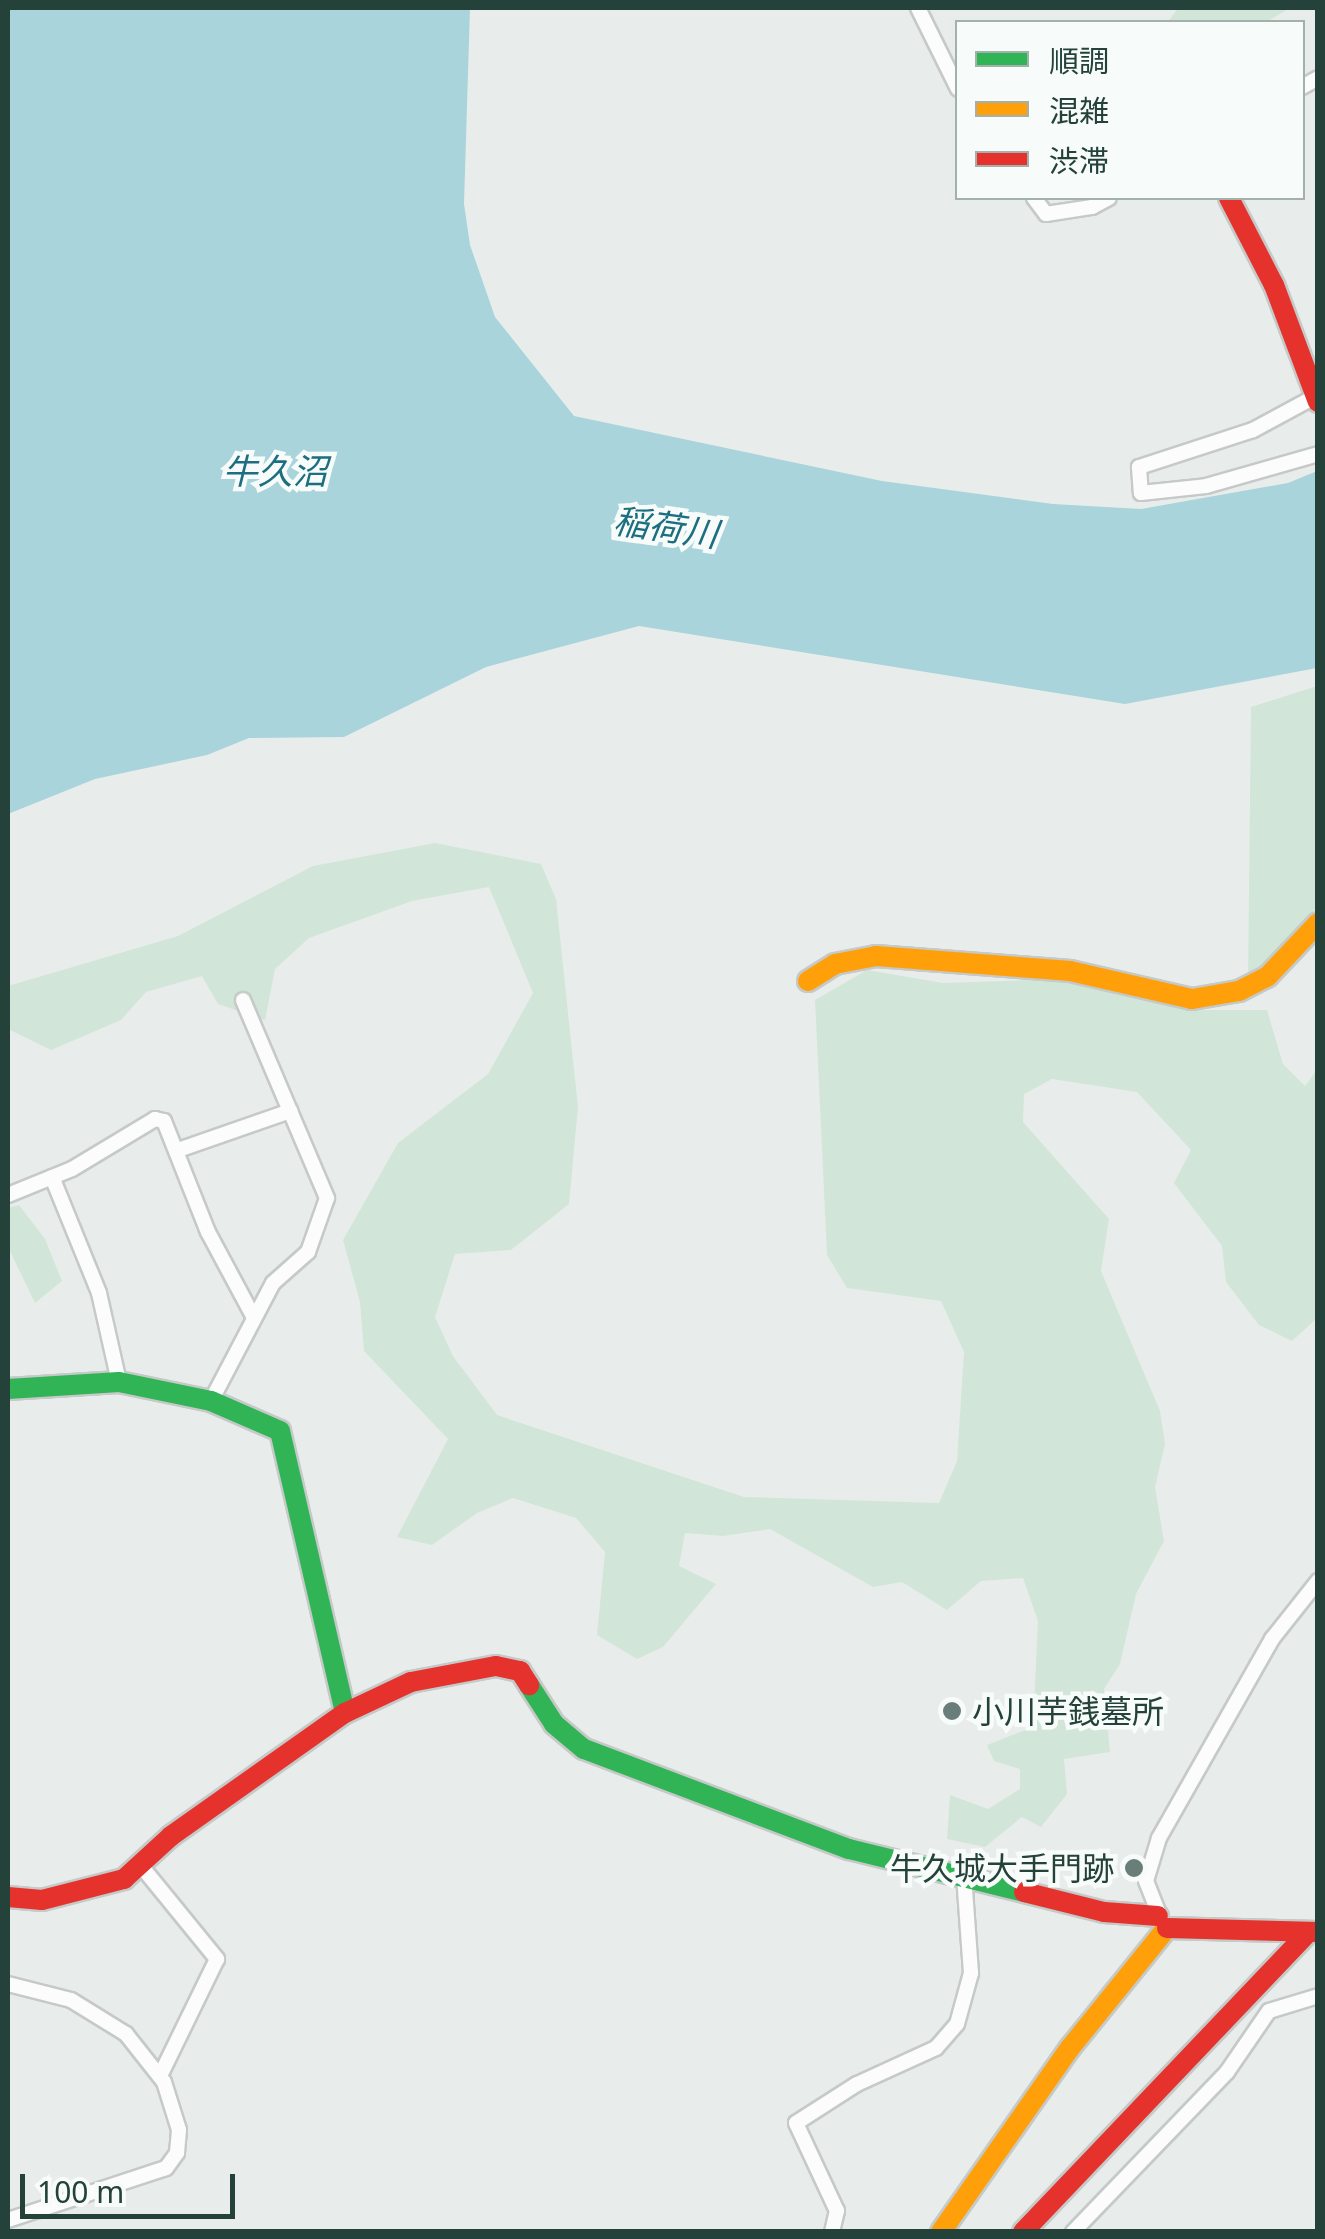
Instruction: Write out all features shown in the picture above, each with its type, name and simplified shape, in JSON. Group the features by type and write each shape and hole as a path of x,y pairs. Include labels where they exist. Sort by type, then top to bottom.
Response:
{"main road":[{"path":"1230,200 1274,285 1316,399"},
{"path":"808,981 835,964 876,956 1070,971 1192,999 1239,991 1268,977 1318,924"},
{"path":"8,1389 118,1382 211,1400 280,1431 345,1713"},
{"path":"8,1897 42,1900 92,1889 142,1867 171,1836 345,1713 454,1669 520,1671 554,1724 584,1749 849,1850 1119,1915 1163,1922 1313,1932"},
{"path":"942,2232 1163,1922"},
{"path":"1023,2232 1313,1932"}],"street":[{"path":"918,8 955,83"},
{"path":"1036,200 1046,214 1092,207 1105,200"},
{"path":"1316,399 1253,430 1139,467 1141,493 1206,486 1318,454"},
{"path":"211,1400 274,1283 308,1252 327,1198 243,1000"},
{"path":"178,1150 290,1111"},
{"path":"8,1195 52,1177 155,1120 164,1121 208,1232 253,1316"},
{"path":"52,1177 98,1293 118,1382"},
{"path":"1163,1922 1146,1881 1159,1838 1272,1638 1318,1581"},
{"path":"142,1867 217,1959 160,2076"},
{"path":"832,2232 836,2212 796,2123 856,2084 936,2048 957,2024 971,1973 964,1876"},
{"path":"8,1984 97,2012 126,2034 160,2076 179,2130 177,2153 166,2168 8,2220"},
{"path":"1073,2232 1228,2072 1269,2011 1318,1996"}],"green space":[{"path":"1178,8 1290,8 1269,20 1169,20"},
{"path":"1317,686 1317,906 1284,952 1248,981 1251,707"},
{"path":"435,843 541,864 556,899 578,1107 569,1204 511,1250 455,1254 435,1317 453,1356 497,1415 744,1497 939,1503 957,1461 964,1352 941,1301 847,1288 827,1255 815,1000 867,970 943,983 1059,979 1187,1010 1267,1010 1283,1064 1305,1086 1317,1070 1317,1318 1292,1341 1259,1325 1226,1282 1222,1246 1174,1183 1191,1150 1137,1092 1052,1079 1024,1094 1023,1122 1109,1219 1101,1271 1160,1411 1165,1444 1155,1487 1164,1541 1136,1594 1120,1664 1104,1689 1110,1752 1064,1759 1067,1794 1041,1827 1022,1817 985,1847 947,1839 950,1795 988,1809 1020,1789 1020,1769 994,1761 987,1745 1033,1727 1038,1621 1023,1578 981,1581 947,1610 902,1582 873,1587 770,1529 723,1536 685,1533 679,1566 716,1584 663,1647 637,1659 597,1635 605,1552 576,1518 513,1498 477,1513 432,1545 397,1537 448,1439 364,1351 360,1302 343,1240 398,1143 488,1074 533,993 489,887 412,901 309,938 275,969 265,1020 218,1004 202,976 146,992 121,1020 51,1050 8,1029 8,986 178,936 313,866"},
{"path":"19,1205 45,1239 62,1281 35,1303 8,1247 8,1208"}],"water":[{"name":"牛久沼","path":"8,8 470,8 464,204 470,245 495,317 574,416 882,481 1053,504 1141,509 1288,483 1317,471 1317,668 1125,704 639,626 486,667 344,737 249,738 207,755 95,779 8,814"}],"traffic: fast":[{"path":"8,1389 119,1382 211,1401 280,1431 345,1713"},
{"path":"529,1685 554,1724 584,1749 849,1849 1024,1892"}],"traffic: slow":[{"path":"808,981 835,964 876,956 1070,971 1192,999 1239,991 1267,977 1318,923"},
{"path":"941,2232 1070,2048 1167,1928"}],"traffic: jam":[{"path":"1230,200 1274,285 1318,402"},
{"path":"8,1897 42,1900 124,1879 171,1836 345,1713 411,1682 496,1666 520,1671 529,1685"},
{"path":"1024,1892 1104,1912 1158,1916"},
{"path":"1167,1928 1318,1932"},
{"path":"1023,2232 1309,1932"}],"place":[{"name":"小川芋銭墓所","path":"952,1711"},
{"name":"牛久城大手門跡","path":"1134,1868"}],"water label":[{"name":"稲荷川","path":"666,527"}]}
